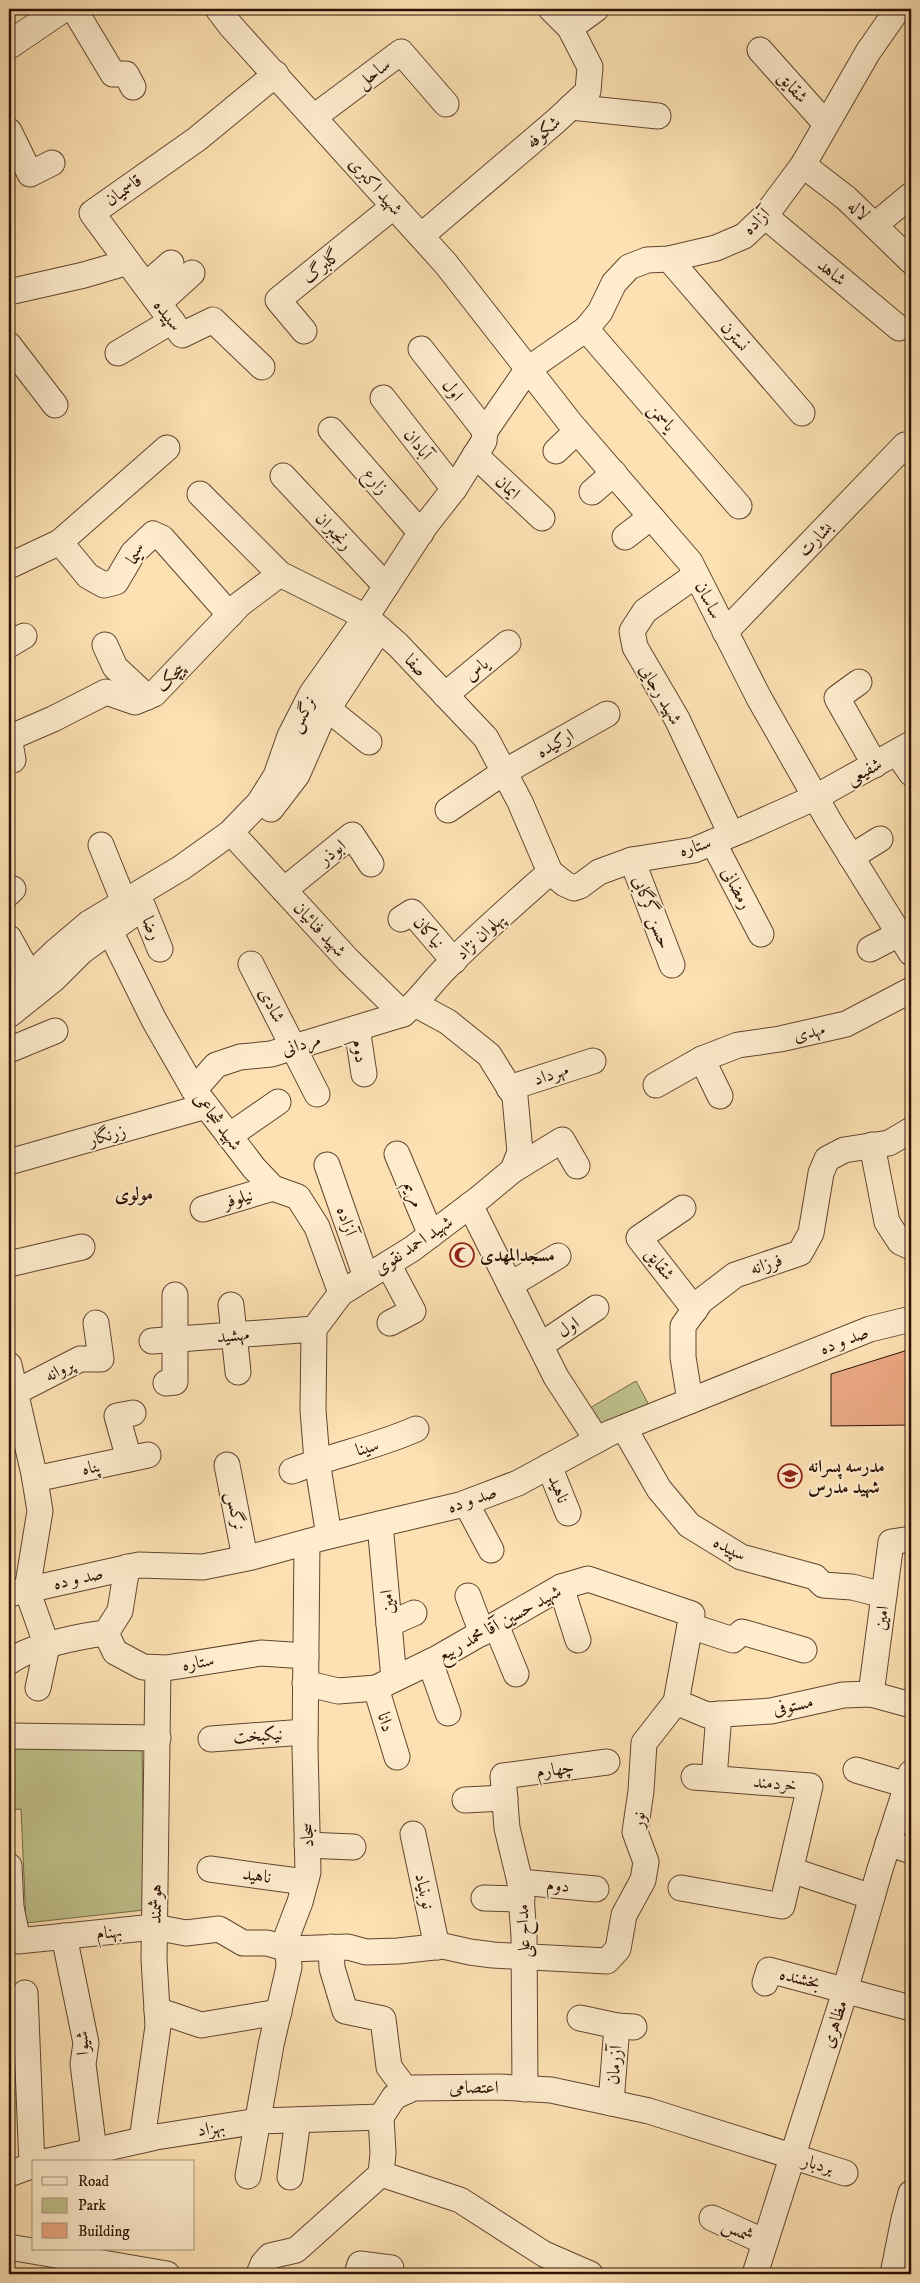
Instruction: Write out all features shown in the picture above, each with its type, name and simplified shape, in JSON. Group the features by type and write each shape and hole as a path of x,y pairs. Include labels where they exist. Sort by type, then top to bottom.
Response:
{"main road":[{"path":"9,45 62,9"}],"street":[{"path":"74,9 113,74 126,74 133,87"},
{"name":"شهید اکبری","path":"218,9 230,25 446,264 528,370"},
{"name":"شکوفه","path":"421,236 571,107 588,90 590,67 570,28 551,9"},
{"path":"570,28 596,9"},
{"name":"آزاده","path":"528,370 586,328 600,312 614,283 629,267 646,260 669,259 716,248 744,236 765,216 803,164 868,52 898,9"},
{"name":"شقایق","path":"760,50 826,124"},
{"name":"ساحل","path":"314,117 401,52 446,104"},
{"name":"قاسمیان","path":"128,262 92,213 197,139 276,74"},
{"path":"571,107 658,116"},
{"path":"9,130 30,174 52,163"},
{"name":"لاله","path":"803,164 846,198 911,261"},
{"path":"875,225 911,195"},
{"name":"گلبرگ","path":"304,331 278,300 394,206"},
{"name":"شاهد","path":"765,216 899,328"},
{"name":"نسترن","path":"669,259 802,413"},
{"path":"9,292 128,262"},
{"name":"سپیده","path":"128,262 182,335 213,320 262,367"},
{"path":"118,353 159,303 182,268"},
{"name":"یاسمن","path":"586,328 739,506"},
{"path":"9,345 55,405"},
{"name":"اول","path":"421,349 485,430"},
{"name":"نرگس","path":"9,991 30,976 56,950 90,923 210,868 250,834 283,796 297,775 306,751 373,623 386,586 421,533 454,489 484,441 485,430 528,370"},
{"name":"ساسان","path":"528,370 690,562 759,698 851,857 905,944"},
{"name":"آبادان","path":"383,398 454,489"},
{"name":"زارع","path":"330,430 421,533"},
{"path":"556,451 578,431"},
{"name":"بشارت","path":"726,632 905,445"},
{"path":"9,566 60,542 167,448"},
{"name":"ایمان","path":"475,456 542,518"},
{"path":"592,492 614,474"},
{"name":"رنجبران","path":"283,476 386,586"},
{"name":"صفا","path":"200,494 280,574 373,623 445,694 486,738 520,802 550,872"},
{"path":"625,537 651,517"},
{"name":"سیما","path":"60,542 88,576 104,585 116,582 133,553 153,534 162,538 230,615"},
{"name":"پیچک","path":"9,738 53,719 106,692 134,702 154,694 240,604 280,574"},
{"name":"شهید رجایی","path":"696,575 645,611 632,630 635,648 677,719 722,838"},
{"name":"نرگس","path":"9,1015 54,979 82,951 130,914 134,904 230,833 259,803 276,776 290,736 312,693 373,623"},
{"name":"یاس","path":"445,694 508,643"},
{"path":"105,645 115,667 146,697"},
{"path":"859,682 837,698 875,765"},
{"path":"328,709 369,742"},
{"name":"ارکیده","path":"448,810 504,772 607,714"},
{"path":"9,738 12,760 9,762"},
{"path":"904,748 911,773"},
{"name":"شفیعی","path":"816,797 904,748"},
{"name":"ستاره","path":"550,872 565,884 574,888 580,886 599,872 632,860 694,850 816,797"},
{"name":"ابوذر","path":"284,890 352,835 371,864"},
{"name":"رمضانی","path":"722,838 761,934"},
{"path":"851,857 880,839"},
{"name":"شهید فنائیان","path":"240,842 348,960 409,1009"},
{"name":"رضا","path":"101,845 160,949"},
{"name":"حسن گرگابی","path":"632,860 672,965"},
{"name":"پهلوان نژاد","path":"409,1009 454,960 550,872"},
{"name":"نیاکان","path":"401,919 412,912 454,960"},
{"name":"شهید شجاعی","path":"110,931 154,1020 200,1098 254,1168 273,1188 298,1197 317,1227 340,1293"},
{"path":"9,938 30,976"},
{"path":"870,950 905,944"},
{"name":"شادی","path":"251,964 293,1047"},
{"name":"مهدی","path":"656,1085 702,1060 738,1045 780,1039 846,1024 911,990"},
{"path":"409,1009 448,1022 488,1055 515,1097 520,1152 513,1170"},
{"name":"مردانی","path":"200,1098 216,1065 240,1057 272,1054 357,1028 409,1009"},
{"name":"دوم","path":"357,1028 364,1074"},
{"path":"9,1050 55,1031"},
{"path":"293,1047 316,1094"},
{"name":"مهرداد","path":"509,1088 593,1060"},
{"path":"702,1060 720,1096"},
{"name":"زرنگار","path":"9,1162 200,1098"},
{"path":"229,1136 278,1102"},
{"name":"فرزانه","path":"690,1401 683,1357 683,1326 701,1301 735,1275 800,1253 811,1234 821,1173 827,1159 844,1150 889,1143 911,1130"},
{"name":"شهید احمد نقوی","path":"314,1329 340,1293 388,1264 431,1234 470,1206 513,1170 562,1140 578,1166"},
{"path":"872,1145 887,1222 881,1229 911,1247"},
{"name":"مریم","path":"397,1154 431,1234"},
{"name":"آزاده","path":"327,1165 366,1277"},
{"name":"نیلوفر","path":"203,1209 273,1188"},
{"path":"470,1206 556,1377 597,1440"},
{"name":"شقایق","path":"683,1208 639,1238 695,1310"},
{"path":"9,1264 82,1247"},
{"path":"510,1285 558,1256"},
{"path":"388,1264 413,1311 390,1323"},
{"path":"166,1383 175,1382 164,1341 175,1295"},
{"path":"231,1305 238,1372"},
{"name":"اول","path":"541,1345 596,1308"},
{"name":"صد و ده","path":"18,1592 139,1564 203,1567 466,1503 518,1482 597,1440 624,1428 870,1329 911,1318"},
{"name":"پروانه","path":"14,1393 80,1359 101,1359 96,1323"},
{"path":"314,1329 313,1410 317,1462 318,1539"},
{"name":"مهشید","path":"164,1341 314,1329"},
{"path":"9,1365 35,1479 40,1511 18,1592 47,1646 38,1688"},
{"name":"پناه","path":"35,1479 138,1457 117,1416 133,1413"},
{"name":"سپیده","path":"624,1428 659,1489 689,1526 741,1557 815,1577 823,1585 852,1587 884,1595"},
{"name":"سینا","path":"292,1471 390,1441 416,1429"},
{"name":"نرگس","path":"227,1465 244,1558"},
{"name":"ناهید","path":"549,1466 568,1513"},
{"path":"466,1503 491,1550"},
{"name":"امین","path":"380,1524 389,1624 385,1684"},
{"name":"سجاد","path":"248,2176 271,2045 289,1967 287,1936 308,1872 305,1683 318,1539"},
{"name":"امین","path":"871,1694 884,1595 901,1540"},
{"path":"9,1662 17,1656 66,1639 106,1633 120,1610 127,1567"},
{"name":"شهید حسین آقا محمد ربیع","path":"305,1683 338,1691 385,1684 430,1662 561,1587 588,1579 691,1620"},
{"path":"561,1587 578,1640"},
{"path":"468,1596 516,1674"},
{"path":"389,1624 414,1613"},
{"path":"691,1620 733,1640 742,1632 804,1650"},
{"name":"نور","path":"524,1957 607,1970 618,1949 624,1915 643,1880 646,1862 635,1832 641,1791 644,1743 676,1702 691,1620"},
{"name":"ستاره","path":"106,1633 115,1652 143,1667 158,1668 261,1653 306,1656"},
{"path":"430,1662 448,1713"},
{"name":"هوشمند","path":"142,2140 158,2026 154,1927 158,1668"},
{"name":"دانا","path":"385,1684 397,1756"},
{"name":"مستوفی","path":"676,1702 707,1715 770,1711 843,1695 871,1694 911,1704"},
{"name":"خردمند","path":"681,1888 782,1906 810,1786 704,1778 719,1714"},
{"name":"نیکبخت","path":"211,1738 305,1732"},
{"path":"9,1736 158,1738"},
{"name":"چهارم","path":"465,1800 504,1787 607,1762"},
{"path":"856,1770 909,1779"},
{"name":"مظاهری","path":"755,2274 845,1990 888,1843 909,1779"},
{"name":"مداح علی","path":"504,1787 507,1828 521,1890 524,1957 525,2089"},
{"name":"نوبنیاد","path":"413,1834 437,1947"},
{"path":"888,1843 911,1851"},
{"path":"307,1846 353,1847"},
{"name":"بهنام","path":"9,1866 10,1907 18,1941 154,1927 186,1933 218,1929 243,1943 267,1943 288,1949 348,1947 366,1952 443,1946 470,1952 524,1957"},
{"name":"ناهید","path":"210,1869 305,1882"},
{"path":"791,1870 872,1897"},
{"name":"دوم","path":"521,1890 596,1889"},
{"path":"484,1898 521,1890"},
{"name":"شیوا","path":"64,1936 86,2043 83,2064 92,2156"},
{"path":"259,2274 263,2264 270,2256 296,2250 381,2174 383,2153 381,2117 394,2097 407,2091 389,2067 383,2019 346,2011 332,1968 330,1947"},
{"name":"بخشنده","path":"765,1984 769,1970 845,1990"},
{"path":"845,1990 907,2007"},
{"path":"26,1991 18,2081 29,2166"},
{"path":"157,2010 201,2025 279,2012"},
{"name":"آزرمان","path":"580,2018 625,2027 610,2103"},
{"name":"اعتصامی","path":"407,2091 413,2088 499,2087 551,2090 649,2111 791,2156"},
{"name":"بهزاد","path":"67,2160 92,2156 142,2140 259,2121 381,2117"},
{"path":"290,2176 298,2120"},
{"name":"بردبار","path":"791,2156 845,2173"},
{"path":"381,2174 460,2200 544,2254 590,2274"},
{"path":"893,2274 911,2193"},
{"name":"شمس","path":"712,2218 765,2242"},
{"path":"9,2247 32,2250"},
{"path":"35,2250 167,2274"},
{"path":"357,2274 360,2264 391,2268"}],"green space":[{"path":"636,1381 650,1407 600,1431 588,1409"},
{"path":"142,1745 144,1910 26,1923 21,1809 9,1810 9,1746"}],"building":[{"path":"911,1349 911,1425 831,1426 831,1374"}],"place":[{"name":"مسجدالمهدی","path":"462,1255"},
{"name":"مدرسه پسرانه شهید مدرس","path":"790,1476"}],"district":[{"name":"مولوی","path":"134,1193"}]}
